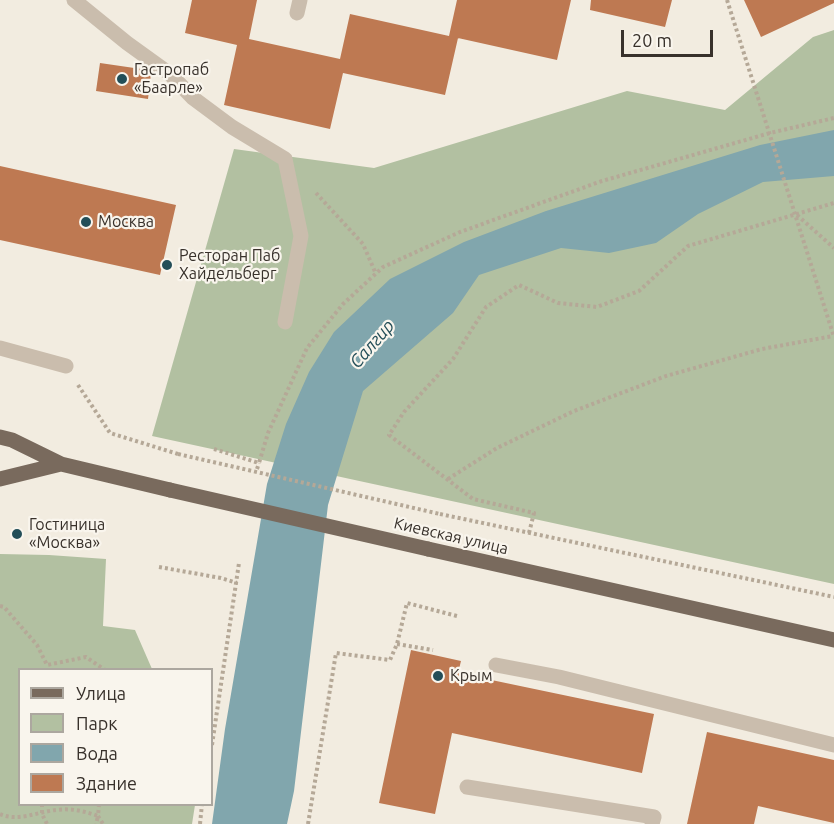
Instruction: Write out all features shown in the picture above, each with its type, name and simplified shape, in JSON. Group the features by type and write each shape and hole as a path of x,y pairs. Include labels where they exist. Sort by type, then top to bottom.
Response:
{"main road":[{"name":"Киевская улица","path":"0,437 12,440 61,464 834,640"},
{"name":"Киевская улица","path":"0,479 61,464"}],"lane":[{"path":"74,0 126,43 170,74 193,98 232,128 285,159 301,236 285,322"},
{"path":"0,348 66,366"},
{"path":"496,664 559,677 834,745"},
{"path":"467,788 654,817 652,824"}],"path":[{"path":"448,479 497,448 564,416 666,376 762,349 834,337 727,0"},
{"path":"257,469 268,433 307,348 343,304 383,267 460,232 602,181 770,133 834,118"},
{"path":"314,190 363,244 376,273"},
{"path":"529,533 534,513 473,499 389,435 404,412 453,359 486,307 519,285 558,303 597,307 639,291 688,246 834,203"},
{"path":"796,214 834,248"},
{"path":"66,366 110,433 178,454 440,514 834,597"},
{"path":"214,449 259,463"},
{"path":"213,739 239,563"},
{"path":"159,567 237,583"},
{"path":"308,824 336,653 390,660 397,644 407,603 458,616"},
{"path":"0,606 4,607 37,645 47,667 86,657 103,668"},
{"path":"397,644 433,650"},
{"path":"42,806 42,814 47,824"},
{"path":"96,824 99,806"},
{"path":"200,824 202,806"},
{"path":"0,814 8,818 55,810 81,810 98,816 103,824"}],"green space":[{"path":"834,30 834,584 152,436 234,149 374,168 627,91 725,110 813,37"},
{"path":"0,554 106,559 103,626 135,630 152,668 18,668 18,806 195,806 192,824 0,824"}],"water":[{"name":"Салгир","path":"834,130 834,176 763,182 698,214 656,243 609,253 561,248 479,275 453,313 363,391 328,505 294,791 287,824 212,824 225,729 267,484 286,424 309,372 334,332 390,279 464,242 546,211 760,145"}],"building":[{"path":"192,0 257,0 249,39 340,59 350,14 458,38 445,95 343,73 330,129 224,105 237,45 185,33"},
{"path":"457,0 571,0 557,60 449,36"},
{"path":"591,0 672,0 665,27 590,10"},
{"path":"744,0 834,0 834,3 761,37"},
{"path":"100,63 148,70 151,73 148,99 96,91"},
{"name":"Москва","path":"0,166 176,205 160,275 0,240"},
{"path":"411,650 461,661 458,673 654,714 642,773 452,733 435,814 379,803"},
{"path":"707,732 834,760 834,823 758,806 754,824 687,824"}],"place":[{"name":"Гастропаб «Баарле»","path":"122,79"},
{"name":"Москва","path":"86,222"},
{"name":"Ресторан Паб Хайдельберг","path":"167,265"},
{"name":"Гостиница «Москва»","path":"17,534"},
{"name":"Крым","path":"438,676"}]}
